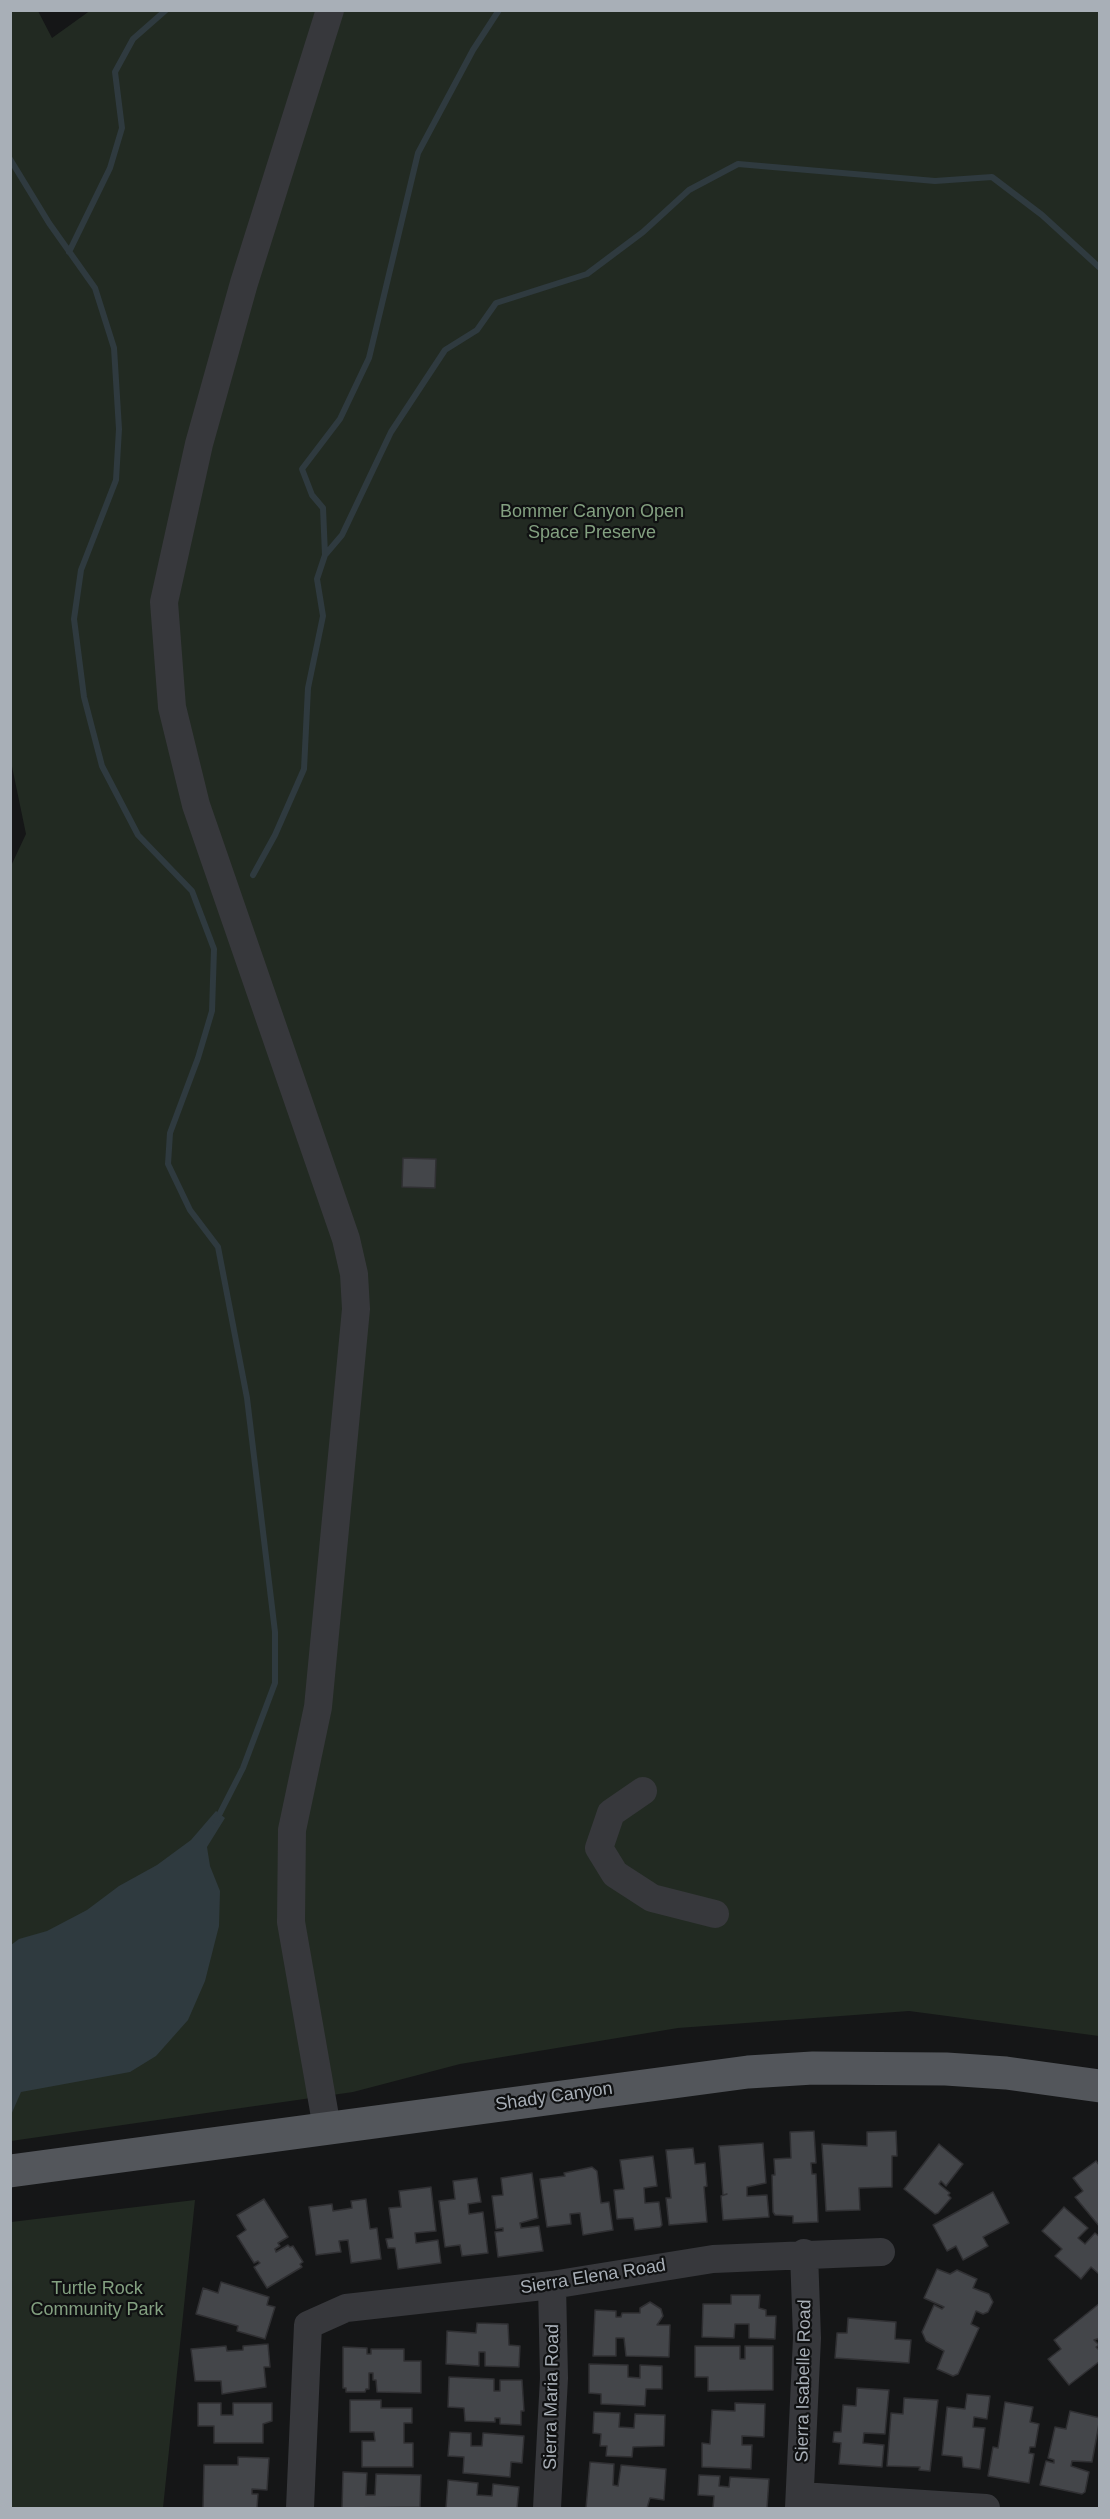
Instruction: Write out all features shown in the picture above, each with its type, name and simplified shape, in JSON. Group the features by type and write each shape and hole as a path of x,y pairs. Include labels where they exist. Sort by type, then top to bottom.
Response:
{"main road":[{"name":"Shady Canyon","path":"10,2171 680,2079 813,2068 966,2070 1100,2086"}],"street":[{"path":"327,2128 291,1922 292,1830 318,1707 355,1329 354,1274 346,1239 196,805 172,707 164,602 199,444 240,295 330,10"},
{"path":"643,1791 610,1813 599,1848 615,1874 652,1898 715,1914"},
{"name":"Sierra Elena Road","path":"300,2508 308,2325 346,2308 552,2285 713,2259 804,2253 881,2252"},
{"name":"Sierra Isabelle Road","path":"800,2502 807,2338 804,2253"},
{"name":"Sierra Maria Road","path":"547,2508 554,2378 552,2285"},
{"path":"800,2502 986,2508"}],"green space":[{"name":"Bommer Canyon Open Space Preserve","path":"91,10 1099,11 1099,2036 909,2011 678,2028 460,2064 353,2092 11,2141 10,868 26,834 10,757 10,11 38,11 52,38"},
{"name":"Turtle Rock Community Park","path":"195,2200 163,2508 11,2508 11,2222"}],"shaded area":[{"path":"216,1811 225,1818 207,1847 210,1866 220,1891 219,1926 205,1981 188,2020 156,2056 130,2072 21,2092 11,2115 11,1945 19,1939 47,1931 87,1910 119,1886 157,1865 191,1840"}],"building":[{"path":"403,1158 436,1159 435,1188 402,1187"},
{"path":"814,2131 816,2163 811,2163 812,2174 816,2174 818,2222 793,2223 793,2216 775,2215 773,2212 774,2159 791,2158 790,2132"},
{"path":"896,2131 897,2156 892,2156 892,2187 859,2188 860,2210 826,2211 822,2144 867,2146 867,2132"},
{"path":"763,2143 766,2183 747,2187 747,2196 767,2195 769,2217 723,2220 721,2196 727,2194 723,2195 719,2146"},
{"path":"939,2144 963,2164 946,2186 941,2181 939,2184 950,2193 948,2195 951,2198 935,2214 904,2189"},
{"path":"693,2148 695,2164 705,2163 707,2186 704,2187 707,2222 669,2225 666,2198 671,2198 666,2150"},
{"path":"653,2156 657,2186 644,2188 645,2203 659,2202 662,2225 635,2230 633,2218 617,2219 614,2190 624,2189 620,2160"},
{"path":"1096,2161 1100,2166 1100,2227 1075,2197 1083,2191 1073,2178"},
{"path":"592,2167 597,2171 601,2203 609,2202 613,2230 583,2235 580,2213 570,2214 571,2224 547,2227 540,2179 565,2176 564,2173"},
{"path":"532,2173 538,2218 520,2223 521,2228 539,2226 543,2251 498,2257 495,2232 503,2231 503,2228 496,2229 492,2196 503,2195 501,2178"},
{"path":"477,2178 481,2202 468,2204 469,2214 483,2212 488,2253 462,2256 460,2245 445,2247 439,2201 455,2199 453,2181"},
{"path":"431,2187 436,2231 415,2233 416,2243 438,2240 441,2263 398,2269 395,2248 388,2248 386,2239 393,2238 389,2208 401,2207 399,2191"},
{"path":"993,2192 1009,2223 983,2237 988,2246 963,2260 956,2246 947,2251 933,2225"},
{"path":"264,2199 288,2237 278,2243 280,2246 275,2249 276,2252 288,2245 293,2246 303,2262 300,2264 302,2267 267,2288 254,2267 260,2263 258,2261 254,2263 237,2236 246,2230 237,2215"},
{"path":"366,2199 370,2229 377,2228 381,2259 351,2263 348,2240 339,2241 341,2252 316,2255 309,2207 332,2204 333,2211 352,2208 351,2201"},
{"path":"1064,2207 1088,2228 1078,2238 1085,2244 1095,2233 1100,2237 1099,2274 1091,2267 1081,2279 1055,2256 1062,2249 1042,2231"},
{"path":"937,2269 950,2274 957,2270 977,2279 973,2288 989,2294 993,2302 988,2312 983,2314 976,2311 971,2324 979,2328 958,2374 953,2376 937,2369 944,2351 926,2341 922,2332 934,2305 942,2309 944,2307 924,2298"},
{"path":"221,2282 269,2297 267,2305 275,2307 265,2339 237,2331 238,2326 196,2314 203,2288 218,2293"},
{"path":"731,2295 760,2295 759,2308 766,2310 766,2316 776,2316 775,2339 749,2338 749,2324 735,2324 734,2338 702,2337 703,2304 731,2304"},
{"path":"650,2302 661,2309 663,2316 657,2325 670,2325 669,2357 626,2356 624,2338 616,2338 616,2356 593,2356 595,2310 616,2311 616,2317 621,2317 622,2313 640,2313 640,2308"},
{"path":"1100,2303 1100,2338 1094,2340 1099,2345 1096,2347 1100,2351 1100,2361 1069,2385 1048,2359 1061,2349 1054,2340"},
{"path":"848,2318 896,2322 895,2339 911,2340 909,2363 835,2358 837,2333 847,2333"},
{"path":"477,2323 508,2324 509,2345 520,2346 519,2367 485,2366 485,2352 479,2352 479,2366 446,2364 447,2331 476,2333"},
{"path":"268,2344 270,2367 264,2367 266,2387 222,2394 221,2381 195,2381 191,2349 226,2346 227,2351 243,2350 243,2346"},
{"path":"695,2346 740,2346 740,2359 745,2359 745,2346 773,2346 773,2390 708,2391 708,2377 695,2377"},
{"path":"343,2347 367,2348 367,2354 371,2354 371,2349 404,2349 404,2361 421,2361 421,2393 377,2392 373,2373 369,2373 369,2389 365,2392 346,2392 346,2388 343,2388"},
{"path":"589,2364 628,2365 628,2377 640,2378 640,2365 662,2366 662,2389 646,2389 645,2406 601,2404 601,2394 589,2393"},
{"path":"449,2377 494,2379 494,2391 500,2391 500,2380 522,2380 524,2411 521,2411 521,2425 500,2424 500,2418 495,2418 495,2422 465,2421 464,2408 448,2407"},
{"path":"857,2388 889,2390 885,2434 864,2433 863,2443 884,2445 882,2467 839,2464 841,2443 833,2442 834,2432 841,2432 843,2405 856,2406"},
{"path":"967,2394 990,2396 987,2419 974,2417 973,2427 985,2428 980,2469 963,2467 962,2457 942,2455 947,2407 965,2409"},
{"path":"904,2398 938,2400 930,2471 919,2470 920,2467 887,2466 891,2413 903,2414"},
{"path":"350,2400 381,2400 381,2408 412,2408 412,2423 404,2423 404,2443 413,2443 413,2467 362,2467 362,2441 375,2441 374,2432 350,2432"},
{"path":"1005,2402 1033,2407 1030,2422 1039,2424 1035,2447 1030,2447 1029,2453 1034,2454 1029,2483 988,2476 993,2447 998,2448"},
{"path":"198,2403 221,2403 221,2415 233,2415 233,2403 272,2403 272,2421 263,2424 263,2443 214,2443 214,2426 198,2426"},
{"path":"735,2403 765,2404 764,2437 742,2436 742,2445 752,2445 751,2469 702,2467 702,2443 710,2444 712,2410 735,2411"},
{"path":"1070,2411 1100,2418 1092,2462 1072,2461 1071,2466 1089,2472 1085,2492 1082,2494 1040,2485 1046,2461 1054,2463 1054,2460 1048,2458 1055,2427 1066,2429"},
{"path":"594,2412 620,2413 619,2427 634,2428 635,2414 665,2415 664,2446 633,2447 632,2457 606,2456 607,2446 600,2446 601,2434 593,2433"},
{"path":"450,2432 471,2433 471,2446 482,2446 483,2433 524,2436 522,2463 511,2462 510,2477 463,2473 464,2457 448,2456"},
{"path":"238,2457 269,2458 267,2490 252,2489 252,2494 258,2494 257,2508 203,2508 204,2465 238,2465"},
{"path":"590,2462 614,2464 613,2485 618,2486 621,2465 666,2469 664,2500 650,2498 647,2508 586,2508"},
{"path":"343,2472 367,2473 366,2495 375,2495 376,2474 421,2475 420,2507 342,2508"},
{"path":"699,2475 720,2476 719,2486 729,2487 730,2477 769,2479 767,2508 713,2508 714,2496 698,2495"},
{"path":"448,2480 478,2483 477,2495 492,2496 493,2484 519,2487 517,2508 446,2508"}],"waterway":[{"path":"69,252 110,168 122,128 115,72 133,39 166,10"},
{"path":"325,555 323,508 312,495 302,469 340,419 369,358 418,153 473,50 499,10"},
{"path":"10,159 49,223 95,288 114,348 119,429 116,480 81,570 74,619 84,697 102,766 138,835 192,891 214,949 212,1011 198,1058 170,1133 168,1164 190,1210 218,1247 247,1398 275,1632 275,1683 243,1768 216,1821"},
{"path":"253,875 275,835 304,769 308,688 323,616 317,579 325,555 342,535 391,432 445,350 477,330 496,303 587,274 643,232 689,190 738,164 935,181 992,177 1042,215 1100,268"}]}
